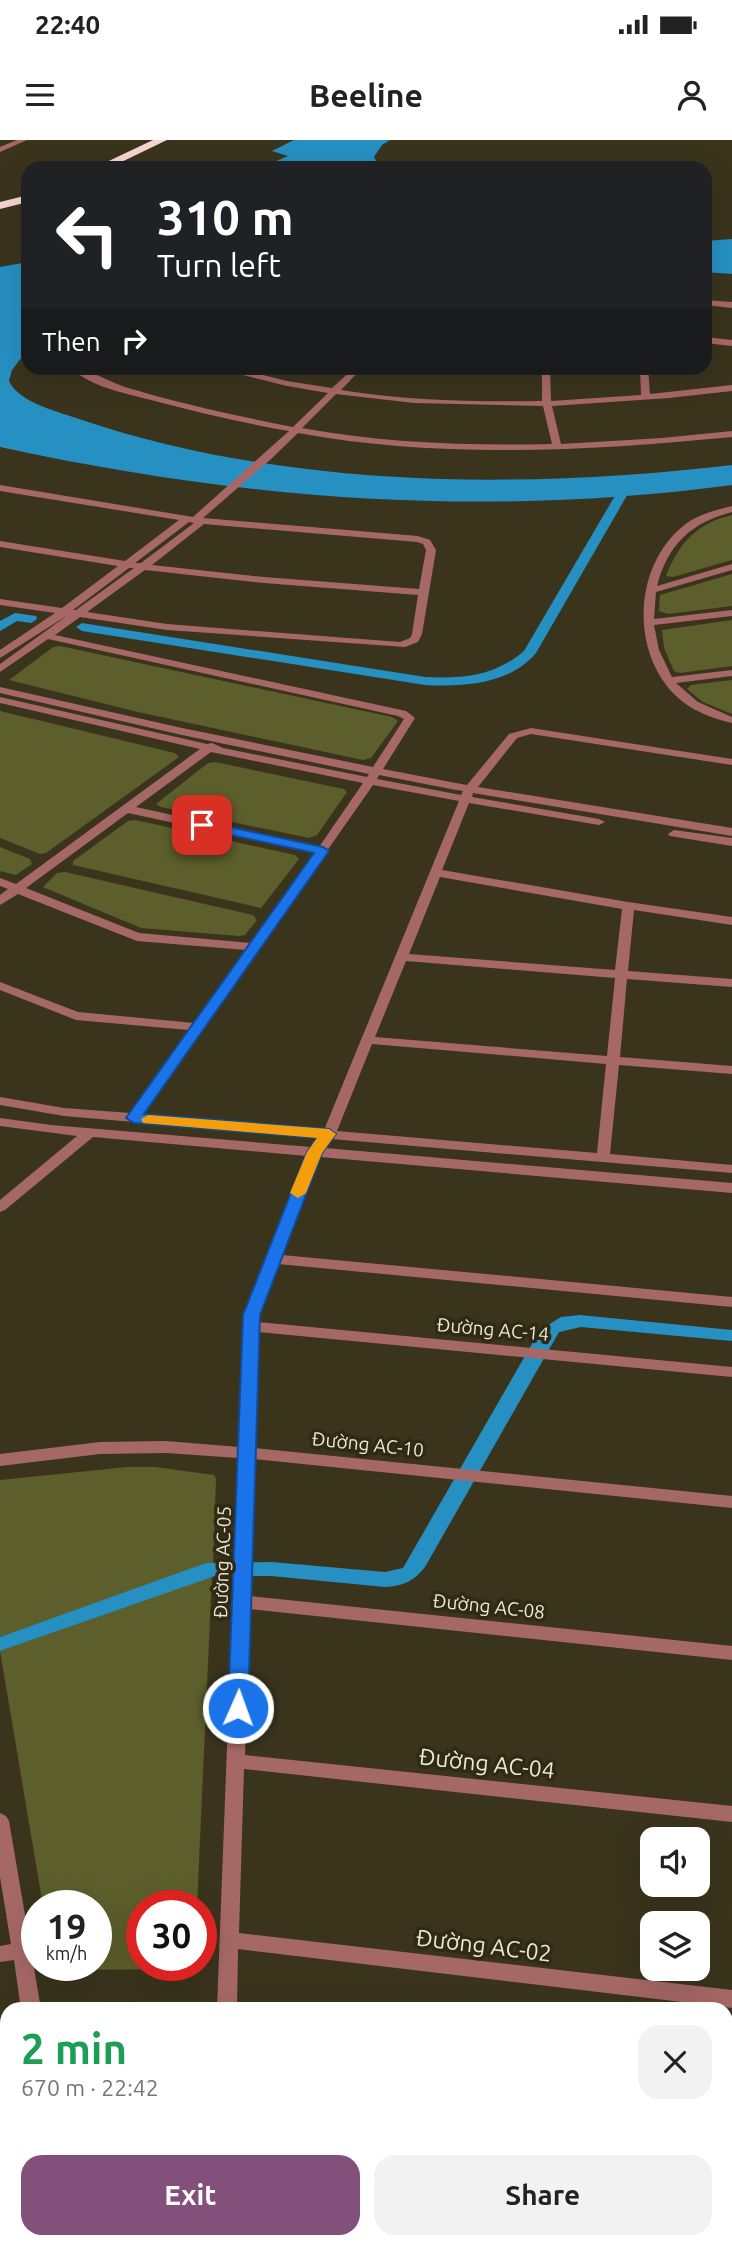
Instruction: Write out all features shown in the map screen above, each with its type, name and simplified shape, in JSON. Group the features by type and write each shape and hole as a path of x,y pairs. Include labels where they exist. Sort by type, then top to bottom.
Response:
{"highway":[{"path":"116,161 162,140"},
{"path":"0,206 21,200"}],"street":[{"path":"0,149 23,140"},
{"path":"712,303 732,305"},
{"path":"712,341 732,343"},
{"path":"91,375 162,400 236,420 295,432 424,444 557,446 732,434"},
{"path":"257,375 335,393 437,401 547,402 646,397 732,387"},
{"path":"0,669 143,567 268,457 352,375"},
{"path":"546,375 547,402 557,446"},
{"path":"644,375 646,397"},
{"path":"0,488 195,520 423,540 431,550 416,637 401,645 240,634 76,615 0,602"},
{"path":"732,509 702,518 683,531 662,561 650,590 649,623 654,649 669,681 694,705 732,720"},
{"path":"0,655 195,520"},
{"path":"0,544 143,567 304,584 424,592"},
{"path":"650,590 732,567"},
{"path":"649,623 732,613"},
{"path":"47,636 406,714 410,720 323,851 134,1118"},
{"path":"669,681 732,673"},
{"path":"0,690 371,777"},
{"path":"0,700 209,749 732,842"},
{"name":"Đường AC-05","path":"227,2002 248,1453 250,1326 254,1305 315,1152 329,1134 467,795 513,736 526,731 732,762"},
{"path":"0,901 219,741"},
{"path":"467,795 732,832"},
{"path":"127,808 323,851"},
{"path":"436,873 732,921"},
{"path":"0,883 137,937 254,947"},
{"path":"603,1158 628,906"},
{"path":"401,957 732,983"},
{"path":"0,986 76,1016 197,1027"},
{"path":"368,1040 732,1070"},
{"path":"0,1101 51,1111 732,1169"},
{"path":"0,1122 732,1188"},
{"path":"0,1207 90,1132"},
{"path":"272,1259 732,1301"},
{"name":"Đường AC-14","path":"250,1326 732,1372"},
{"name":"Đường AC-10","path":"0,1460 119,1447 248,1453 732,1502"},
{"name":"Đường AC-08","path":"242,1594 732,1653"},
{"name":"Đường AC-04","path":"236,1761 732,1814"},
{"path":"0,1821 21,1951 0,1954"},
{"name":"Đường AC-02","path":"230,1940 732,1998"},
{"path":"26,1981 30,2002"}],"green space":[{"path":"732,515 732,560 673,577 666,576 683,544 691,536 709,523"},
{"path":"732,574 732,606 668,614 659,611 660,595"},
{"path":"732,620 732,666 680,673 674,671 664,648 662,630"},
{"path":"60,646 392,717 398,721 371,758 363,760 138,712 9,680 53,647"},
{"path":"732,680 732,714 703,702 687,689 691,685"},
{"path":"0,711 175,753 179,757 46,853 40,854 0,838"},
{"path":"215,762 344,789 347,792 317,835 309,838 156,804 208,763"},
{"path":"135,820 295,855 299,859 261,908 73,865 73,861 128,821"},
{"path":"0,847 30,859 32,864 16,875 0,871"},
{"path":"65,872 253,915 257,920 245,935 239,936 141,928 43,887 57,873"},
{"path":"127,1467 155,1467 214,1475 213,1563 0,1637 0,1480"},
{"path":"212,1576 198,1890 126,1890 126,1969 112,1970 112,1890 40,1890 0,1651"}],"water":[{"path":"294,140 390,140 382,145 374,157 376,161 276,161 288,156 272,151"},
{"path":"732,239 732,274 712,273 712,240"},
{"path":"21,263 21,358 12,370 9,381 14,389 31,401 82,420 159,442 239,459 321,471 487,480 652,473 732,465 732,485 639,495 547,500 364,498 182,480 0,447 0,267"},
{"path":"580,1315 732,1330 732,1341 581,1327 559,1332 425,1567 408,1582 385,1587 271,1576 215,1576 0,1651 0,1637 206,1563 272,1562 385,1572 403,1568 540,1330 561,1317"}],"waterway":[{"path":"82,627 425,681 481,679 507,670 529,653 627,485"},
{"path":"0,627 15,617 31,619"}],"slow traffic":[{"path":"148,1119 329,1134 315,1152 298,1193"}],"route":[{"path":"202,825 323,851 134,1118 329,1134 315,1152 251,1315 238,1708"}]}
